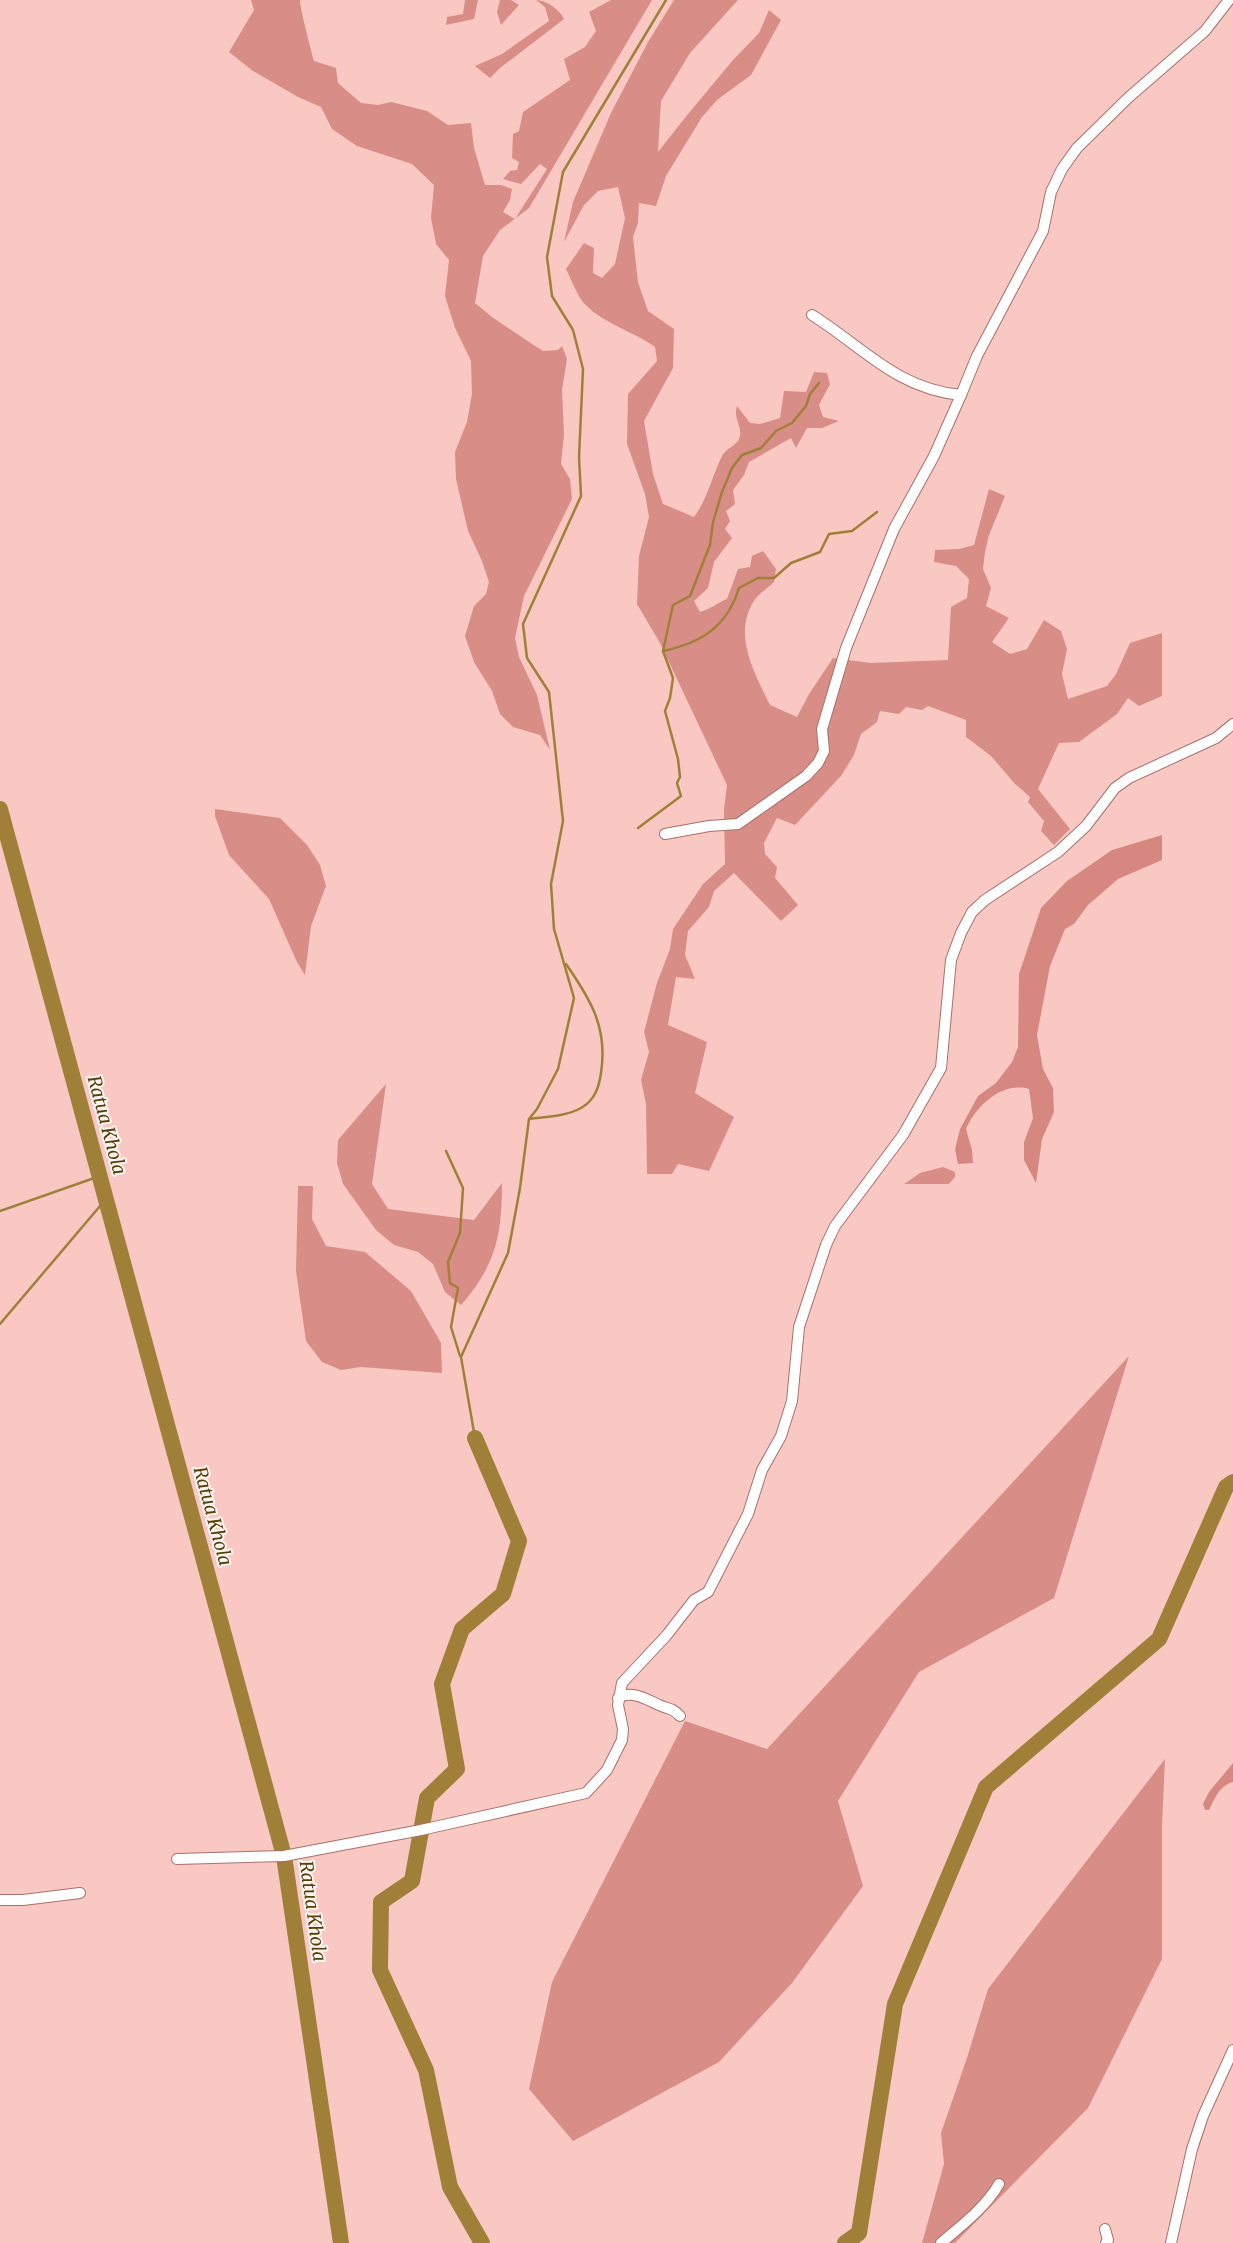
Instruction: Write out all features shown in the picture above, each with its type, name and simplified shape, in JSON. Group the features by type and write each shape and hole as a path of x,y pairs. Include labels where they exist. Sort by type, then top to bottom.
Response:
{"street":[{"path":"665,834 709,826 738,824 806,776 818,763 824,751 822,729 846,648 894,529 934,456 977,356 1005,307 1043,231 1047,219 1046,212 1051,192 1062,170 1077,148 1128,98 1205,31 1229,0"},
{"path":"812,315 905,381 944,394 961,396"},
{"path":"177,1859 284,1856 421,1830 586,1793 607,1770 622,1740 623,1729 618,1711 618,1698 622,1683 666,1636 694,1600 708,1592 741,1529 762,1470 781,1436 792,1401 799,1327 826,1245 835,1226 903,1135 941,1068 951,960 961,933 972,912 985,900 1058,852 1086,826 1115,788 1129,778 1216,738 1233,724"},
{"path":"618,1698 624,1695 638,1696 661,1706 672,1708 680,1716"},
{"path":"0,1900 43,1899 57,1895 80,1894"},
{"path":"1171,2243 1192,2149 1203,2116 1233,2050"},
{"path":"941,2243 992,2196 999,2184"},
{"path":"1105,2229 1108,2240 1106,2243"}],"shaded area":[{"path":"251,0 300,0 314,61 336,68 338,83 361,103 378,105 391,102 427,111 448,125 471,123 474,148 485,185 501,185 512,189 510,200 503,212 515,219 500,230 483,256 475,303 492,317 543,351 558,350 562,346 567,359 562,390 564,435 561,464 570,479 572,499 524,596 515,638 519,657 537,695 550,750 540,735 513,727 500,714 492,691 474,662 465,636 474,606 486,594 489,582 482,561 468,531 456,479 455,452 467,422 472,394 471,361 455,328 445,296 449,260 436,244 431,218 434,185 412,164 357,146 332,129 321,107 298,97 253,71 229,52 254,10"},
{"path":"465,0 478,0 474,19 446,25 447,17 463,14"},
{"path":"500,0 511,0 519,5 501,25 497,12"},
{"path":"536,0 552,6 564,19 500,68 490,78 475,66 502,54 549,21 545,7"},
{"path":"611,0 652,0 529,208 515,218 547,169 540,164 521,184 503,179 510,171 517,170 519,162 512,158 513,134 519,131 523,112 570,80 564,59 585,47 596,31 589,12"},
{"path":"674,0 738,0 690,53 661,101 658,152 733,60 759,33 769,10 781,20 751,75 717,100 702,117 666,176 656,206 639,203 638,223 633,237 638,282 648,311 674,329 673,368 644,421 653,474 663,504 694,517 703,502 722,456 739,440 740,429 736,414 737,406 750,423 760,424 780,418 784,391 806,392 814,372 827,373 830,384 819,405 823,417 839,421 822,428 807,428 796,448 791,438 749,462 744,475 733,490 735,504 726,511 730,521 725,529 732,538 714,562 708,588 694,601 700,612 727,599 738,569 750,567 752,556 763,551 776,569 774,582 756,598 749,611 745,624 745,638 752,666 770,705 797,717 809,694 833,658 871,663 948,660 951,607 967,598 969,579 956,566 934,562 935,550 959,549 974,545 989,489 1005,496 989,535 985,552 983,569 991,588 986,606 1009,618 992,642 1010,654 1027,649 1044,620 1061,631 1067,649 1062,674 1068,699 1107,686 1116,674 1130,643 1162,633 1162,696 1139,706 1128,698 1117,714 1079,742 1059,743 1038,789 1070,829 1054,845 1041,831 1044,821 1028,802 1030,797 1015,784 991,756 966,737 966,720 928,706 922,710 906,707 899,714 880,711 877,722 861,734 854,755 841,776 795,825 777,818 764,843 765,854 777,867 775,878 798,905 781,921 734,873 714,891 709,907 688,931 685,955 695,979 676,977 668,1025 707,1042 695,1093 734,1117 709,1171 678,1164 672,1174 647,1174 646,1104 641,1080 649,1052 644,1032 657,983 670,949 673,929 703,884 725,864 724,809 727,785 660,643 637,604 639,556 649,517 645,494 627,444 628,394 657,361 655,347 607,321 589,308 582,301 566,269 584,243 594,248 593,273 602,278 615,264 625,218 618,187 598,191 584,205 564,242 573,202 611,113 648,42"},
{"path":"215,809 280,818 307,845 320,865 326,886 311,926 305,975 297,962 269,899 229,855 215,816"},
{"path":"1162,835 1162,860 1118,879 1088,905 1074,924 1065,929 1050,966 1037,1035 1043,1069 1053,1088 1054,1112 1042,1139 1036,1183 1024,1160 1024,1142 1033,1118 1029,1089 1019,1087 1009,1089 991,1097 983,1104 970,1120 966,1129 972,1150 973,1163 958,1164 955,1149 960,1129 978,1096 996,1083 1012,1062 1018,1047 1019,974 1041,908 1067,881 1112,850"},
{"path":"386,1084 372,1184 388,1209 474,1220 502,1183 501,1218 495,1248 482,1276 461,1305 445,1292 433,1264 418,1252 394,1245 376,1230 343,1184 337,1163 338,1140"},
{"path":"943,1167 955,1172 955,1177 949,1184 904,1184 920,1173"},
{"path":"298,1186 313,1186 312,1219 326,1246 365,1252 411,1291 441,1343 442,1373 361,1367 341,1370 322,1362 306,1341 296,1271"},
{"path":"1129,1356 1054,1598 919,1672 838,1801 863,1886 792,1983 719,2062 573,2141 529,2089 552,1982 685,1721 767,1749"},
{"path":"1165,1759 1162,1826 1162,1959 1088,2108 955,2243 922,2243 944,2164 941,2133 988,1989"},
{"path":"1233,1763 1233,1782 1221,1789 1209,1810 1205,1810 1203,1804 1209,1792"}],"waterway":[{"path":"475,1438 461,1357 508,1253 520,1188 529,1119 537,1109 558,1069 574,998 554,929 551,884 563,821 549,692 527,658 523,624 581,496 579,457 583,369 573,330 552,296 547,257 563,172 666,0"},
{"path":"638,828 681,796 677,783 680,777 678,759 665,711 670,698 673,678 663,651 673,605 690,596 710,545 713,522 732,468 742,455 761,448 776,431 792,423 806,406 810,394 819,383"},
{"path":"663,651 677,648 701,638 711,631 727,613 734,602 739,588 758,578 774,578 791,563 820,552 829,534 852,531 877,512"},
{"name":"Ratua Khola","path":"0,809 284,1856 341,2243"},
{"path":"529,1119 549,1117 581,1108 596,1093 599,1083 603,1057 600,1028 590,1002 566,964"},
{"path":"446,1151 463,1188 460,1233 448,1262 450,1283 458,1288 451,1327 460,1356"},
{"path":"0,1211 100,1176"},
{"path":"0,1324 106,1199"},
{"path":"475,1438 519,1541 503,1594 462,1629 442,1684 457,1769 427,1798 412,1881 381,1902 380,1970 426,2070 450,2187 482,2243"},
{"path":"845,2243 859,2233 895,2004 986,1787 1159,1639 1226,1487 1233,1482"}]}
